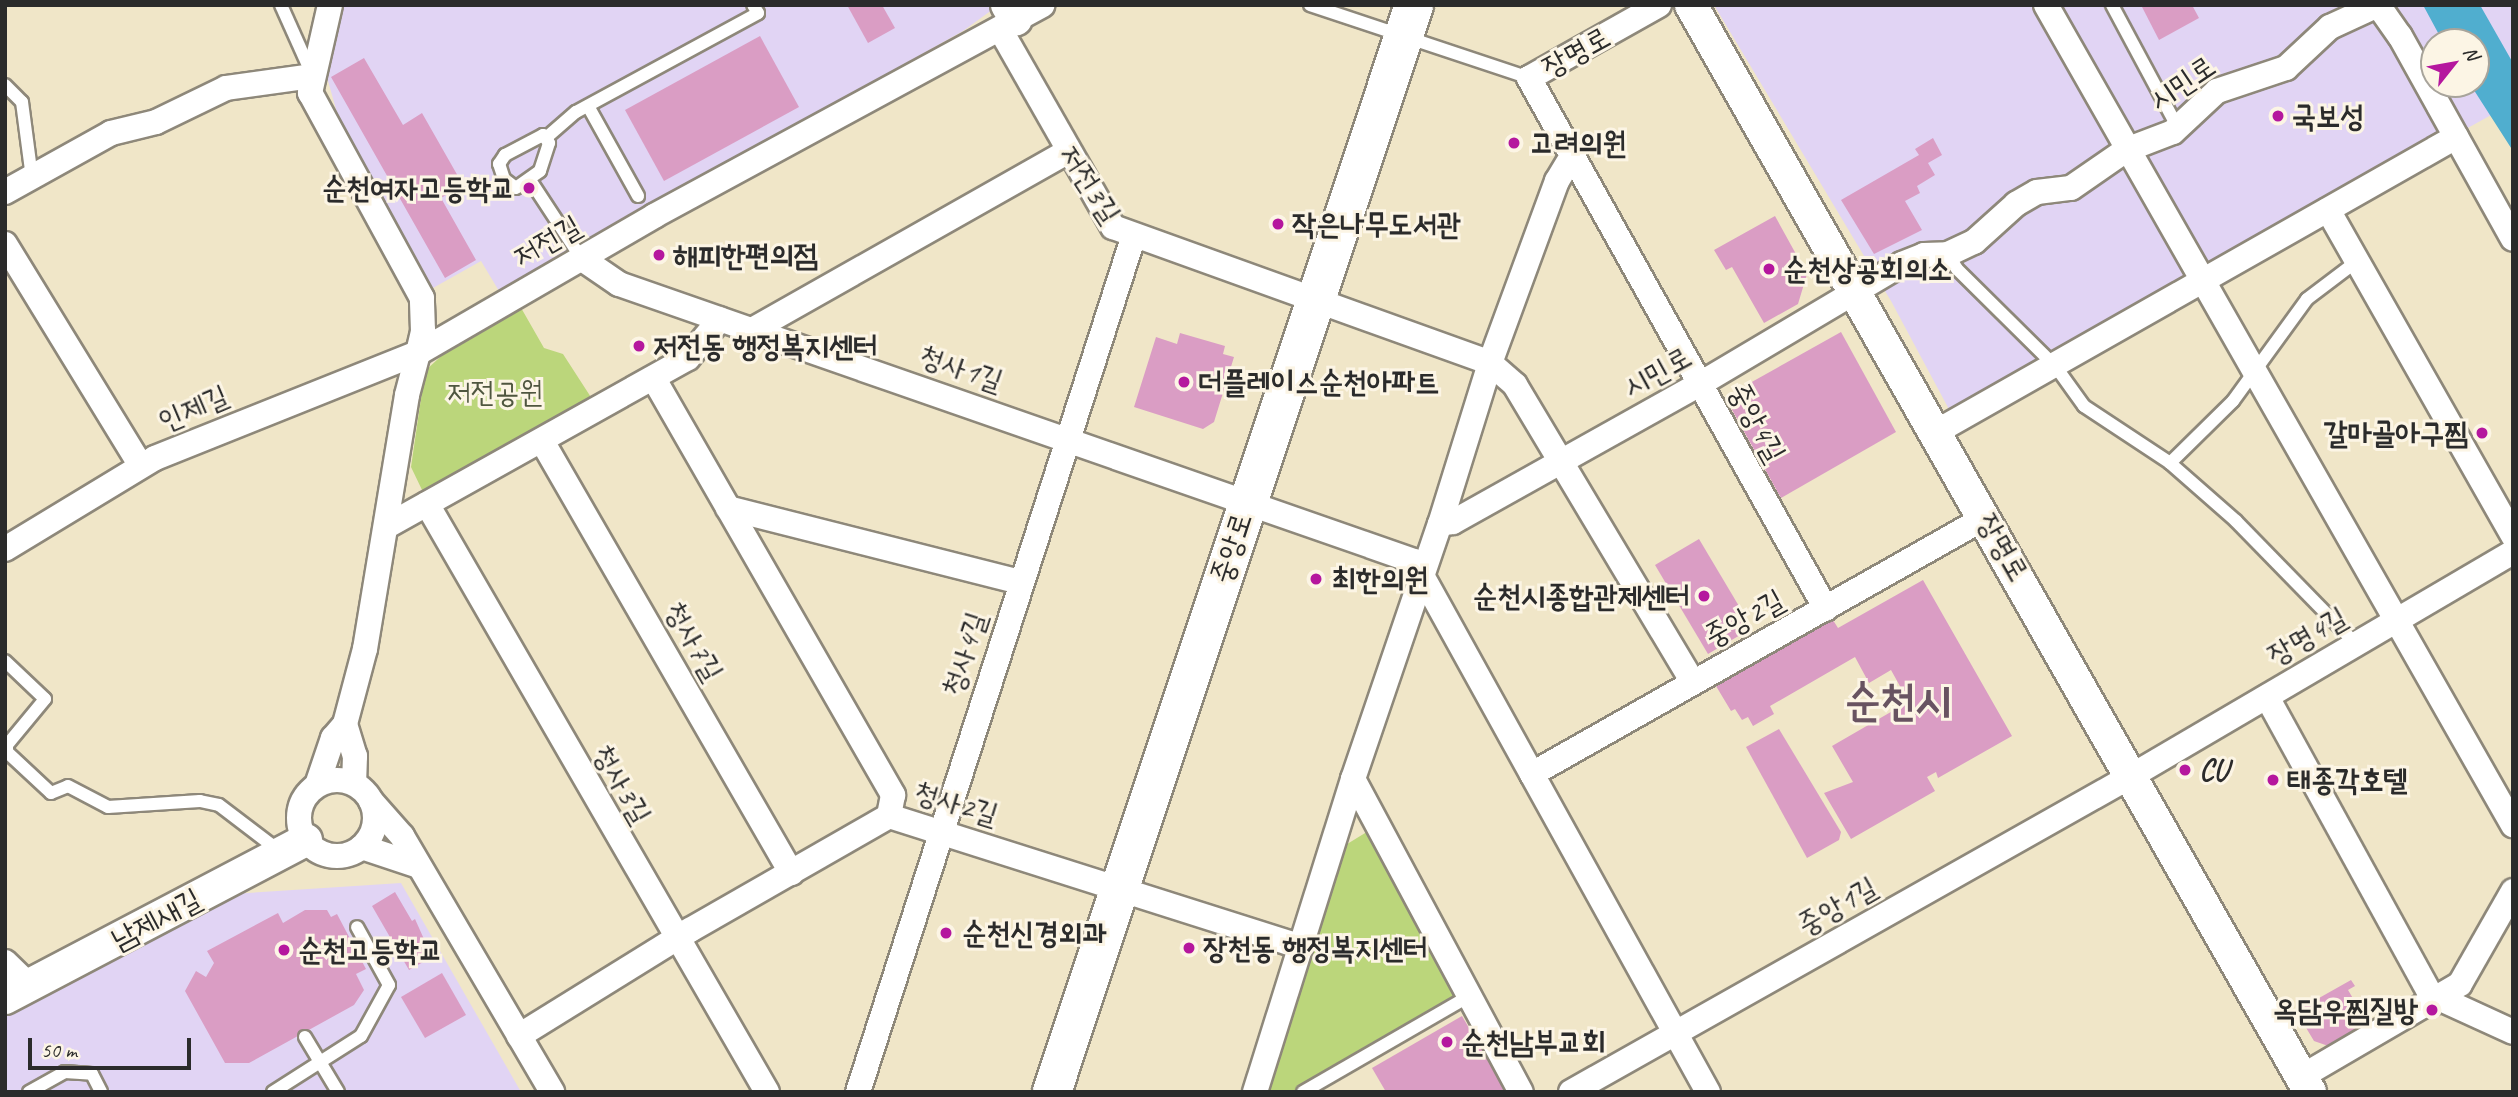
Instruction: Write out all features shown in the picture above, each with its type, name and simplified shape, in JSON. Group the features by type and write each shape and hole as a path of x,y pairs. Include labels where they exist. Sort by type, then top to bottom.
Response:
{"main road":[{"name":"중앙로","path":"1052,1092 1246,500 1409,22"}],"street":[{"path":"330,5 310,93 422,298 423,331 407,395 388,525 345,724 333,738 317,785 302,804 301,829 294,847 327,854 352,853 362,847 375,825 371,801"},
{"name":"장명로","path":"1530,78 1659,5"},
{"name":"장명로","path":"1691,5 1986,517 2306,1084"},
{"path":"2046,5 2513,825"},
{"path":"2378,5 2513,239"},
{"name":"시민로","path":"1440,524 1453,522 1700,384 1902,264 1924,255 1948,254 1974,242 2026,198 2037,192 2071,188 2126,149 2178,128 2217,91 2286,68 2330,27 2378,5"},
{"name":"저전3길","path":"1016,15 1068,151 1113,228 1133,238 1490,363"},
{"name":"저전길","path":"418,353 581,258 1016,15"},
{"path":"5,192 111,133 156,122 226,88 313,76"},
{"name":"중앙4길","path":"1530,78 1826,609"},
{"path":"1937,432 2056,367 2456,137"},
{"path":"754,330 1068,151"},
{"path":"1255,1092 1353,779 1421,569 1440,524 1490,363 1557,181 1573,154"},
{"path":"2328,210 2513,536"},
{"name":"청사4길","path":"858,1092 940,830 1133,238"},
{"path":"5,244 141,466"},
{"name":"청사1길","path":"581,258 620,284 1246,500"},
{"path":"388,525 688,358 720,319"},
{"name":"인제길","path":"5,549 141,466 418,353"},
{"path":"1490,363 1516,385 1693,682"},
{"name":"청사2길","path":"654,379 892,795 889,816 1300,946"},
{"name":"청사7길","path":"542,441 791,873"},
{"path":"1246,500 1404,555 1421,569 1708,1092"},
{"name":"청사3길","path":"427,504 675,939 767,1092"},
{"path":"728,508 1020,582"},
{"name":"중앙2길","path":"1532,774 1986,517"},
{"name":"장명4길","path":"2133,775 2513,552"},
{"path":"2267,697 2438,1001 2513,1032"},
{"path":"345,724 355,756 354,783"},
{"name":"중앙1길","path":"1572,1092 2133,775"},
{"path":"1353,779 1521,1092"},
{"path":"317,785 341,780 354,783 401,836 552,1092"},
{"path":"519,1037 675,939 889,816"},
{"name":"남제새길","path":"17,992 294,847"},
{"path":"362,847 416,864"},
{"path":"2306,1084 2438,1001 2460,984 2513,891"},
{"path":"5,962 17,992"}],"lane":[{"path":"281,5 313,76"},
{"path":"547,137 540,171 516,188 504,180 499,164 505,155 547,137 588,106 758,13 753,5"},
{"path":"1310,5 1409,22 1530,78"},
{"path":"2112,5 2178,128"},
{"path":"5,85 22,102 32,178"},
{"path":"588,106 638,196"},
{"path":"530,180 581,258"},
{"path":"1948,254 1957,269 2056,367 2084,406 2170,463 2236,521 2356,644"},
{"path":"2170,463 2228,407 2307,299 2357,261"},
{"path":"5,661 45,699 7,745 7,752 51,793 68,786 108,807 200,801 219,805 294,847"},
{"path":"274,1092 361,1036 389,985 357,926"},
{"path":"1303,1092 1469,996"},
{"path":"305,1037 338,1092"},
{"path":"29,1092 65,1072 92,1074 101,1092"}],"shaded area":[{"name":"순천여자고등학교","path":"341,5 996,7 963,31 499,291 481,261 433,288 338,116 328,81 328,62"},
{"path":"1714,5 2513,5 2513,103 1951,413 1891,301"},
{"name":"순천고등학교","path":"401,883 521,1092 5,1092 5,1016 231,894"}],"green space":[{"name":"저전공원","path":"520,306 544,348 563,354 596,405 423,492 411,467 425,371 452,346"},
{"path":"1370,830 1463,994 1293,1092 1268,1092 1339,849"}],"water":[{"path":"2423,5 2480,5 2513,63 2513,151 2479,98 2490,98 2490,28 2435,28"}],"building":[{"path":"847,5 882,5 895,28 868,43"},
{"path":"2141,5 2192,5 2199,18 2159,40"},
{"path":"760,36 799,107 664,181 625,110"},
{"path":"364,58 403,125 422,113 463,185 441,198 476,260 445,278 331,77"},
{"path":"1933,138 1942,155 1928,163 1935,175 1917,186 1920,193 1905,201 1922,230 1874,254 1841,200 1919,155 1915,149"},
{"name":"순천상공회의소","path":"1775,216 1807,274 1798,304 1764,323 1732,267 1726,270 1714,250"},
{"path":"1841,332 1896,432 1781,498 1731,408 1732,393"},
{"name":"더플레이스순천아파트","path":"1180,333 1225,346 1223,354 1234,357 1214,422 1203,429 1134,407 1156,337 1177,344"},
{"name":"순천시종합관제센터","path":"1699,539 1752,628 1708,654 1655,565"},
{"path":"1923,580 2012,736 1938,778 1936,772 1927,777 1935,791 1851,839 1824,793 1853,782 1832,746 1896,709 1888,695 1901,688 1891,670 1869,683 1855,657 1770,706 1774,714 1753,726 1748,717 1742,720 1735,709 1731,711 1716,686 1722,683 1718,677 1826,609 1838,628"},
{"path":"1779,729 1841,832 1839,840 1807,858 1746,747"},
{"path":"395,892 412,921 415,919 432,957 409,970 372,906"},
{"path":"305,910 327,910 331,917 337,914 366,969 356,974 364,990 354,1005 249,1063 225,1063 185,991 196,971 206,977 214,963 207,951 278,913 283,923"},
{"path":"442,973 466,1015 425,1038 401,997"},
{"path":"2351,980 2355,986 2348,990 2370,1027 2334,1048 2314,1041 2296,1011"},
{"name":"순천남부교회","path":"1462,1016 1506,1092 1386,1092 1372,1068"}],"place":[{"name":"국보성","path":"2278,116"},
{"name":"고려의원","path":"1514,143"},
{"name":"순천여자고등학교","path":"529,188"},
{"name":"작은나무도서관","path":"1278,224"},
{"name":"해피한편의점","path":"659,255"},
{"name":"순천상공회의소","path":"1769,269"},
{"name":"저전동 행정복지센터","path":"639,346"},
{"name":"더플레이스순천아파트","path":"1184,382"},
{"name":"갈마골아구찜","path":"2482,433"},
{"name":"최한의원","path":"1316,579"},
{"name":"순천시종합관제센터","path":"1704,596"},
{"name":"CU","path":"2185,770"},
{"name":"태종각호텔","path":"2273,780"},
{"name":"순천신경외과","path":"946,933"},
{"name":"장천동 행정복지센터","path":"1189,948"},
{"name":"순천고등학교","path":"284,950"},
{"name":"옥담우찜질방","path":"2432,1010"},
{"name":"순천남부교회","path":"1447,1042"}],"district":[{"name":"순천시","path":"1898,701"}]}
